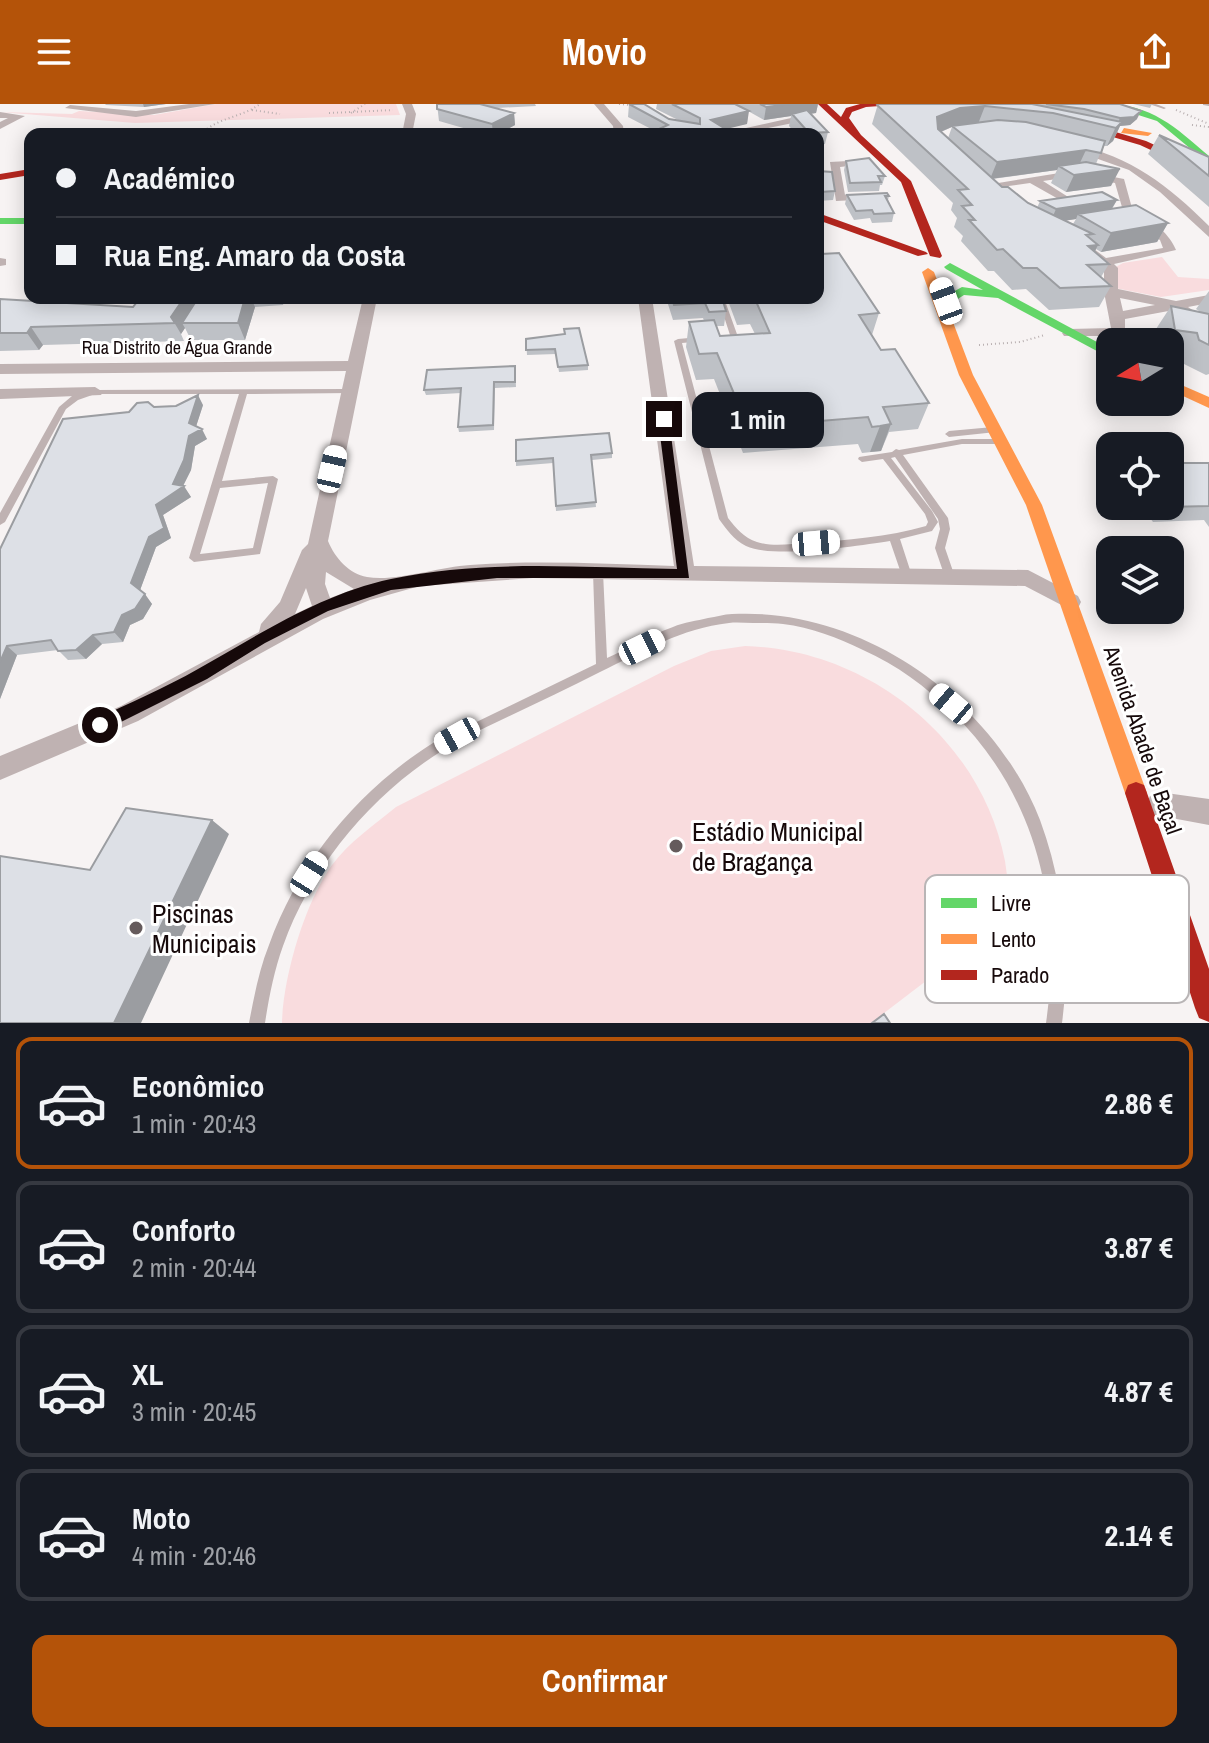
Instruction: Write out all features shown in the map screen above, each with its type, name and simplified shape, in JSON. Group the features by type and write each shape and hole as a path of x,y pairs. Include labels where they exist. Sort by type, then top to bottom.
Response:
{"main road":[{"name":"Avenida Abade de Baçal","path":"819,104 861,148 900,181 928,250 961,362 1002,437 1047,506 1166,875"},
{"path":"861,148 845,118 849,110 865,105 904,104"},
{"path":"1108,104 1149,123 1209,164"},
{"path":"801,112 861,148"},
{"path":"1058,117 1149,123 1209,174"},
{"name":"Avenida Abade de Baçal","path":"861,148 906,181 946,301 1002,437"},
{"path":"0,177 24,173"},
{"path":"824,218 932,263 1006,299 1061,333 1096,348"},
{"path":"0,221 24,221"},
{"path":"869,235 896,234 920,227"},
{"path":"946,301 952,294 969,291 1006,299"},
{"path":"1184,391 1209,403"},
{"name":"Avenida Abade de Baçal","path":"1071,584 1179,859"},
{"name":"Avenida Abade de Baçal","path":"1189,947 1209,1008"}],"street":[{"path":"70,108 136,114 210,104"},
{"path":"599,104 618,128"},
{"path":"405,106 411,114 408,128"},
{"path":"767,128 801,112"},
{"path":"0,115 20,116 0,126"},
{"path":"744,115 760,128"},
{"path":"1057,143 1101,151 1135,166 1161,183 1209,233"},
{"path":"861,148 834,164 831,178 840,199 880,197"},
{"path":"986,186 1078,173 1120,181 1131,216"},
{"path":"975,176 1006,202"},
{"path":"1033,180 1069,202"},
{"path":"1042,206 1084,200"},
{"path":"1103,262 1170,250 1165,238 1109,204"},
{"path":"1131,216 1104,226 1146,226"},
{"path":"1079,246 1111,268 1117,328"},
{"path":"1111,292 1176,305 1209,327"},
{"path":"1118,316 1209,299"},
{"path":"323,607 315,584 317,539 369,304"},
{"path":"646,304 685,574"},
{"path":"1061,333 1096,336"},
{"name":"Rua Distrito de Água Grande","path":"0,369 355,366"},
{"path":"0,394 95,392"},
{"path":"317,539 324,557 343,576 369,586 497,573 598,572 1028,578 1071,584"},
{"path":"260,639 288,607 317,539"},
{"path":"999,578 1071,584"},
{"path":"0,768 80,735 202,675 260,639 323,607 387,586"},
{"path":"1159,805 1209,812"}],"lane":[{"path":"723,304 734,337 678,341 724,519 738,539 763,548 894,537 929,529 933,522 891,454"},
{"path":"0,522 63,407 75,398 95,392 349,391"},
{"path":"216,485 273,479 257,551 194,558 244,392"},
{"path":"862,459 891,454 943,438 1002,437"},
{"path":"891,454 943,518 945,529 940,548 950,577"},
{"path":"894,537 907,576"},
{"path":"598,572 602,666"},
{"path":"257,1023 261,992 276,940 299,890 319,858 349,823 415,761 433,749 602,666 703,620 766,617 842,634 914,672 981,735 1010,777 1033,820 1047,875"},
{"path":"1054,1023 1058,1003"}],"path":[{"path":"240,116 260,104"},
{"path":"351,113 365,104"},
{"path":"619,104 635,105"},
{"path":"329,113 405,106"},
{"path":"252,110 261,113"},
{"path":"207,128 213,122 240,116 280,114"},
{"path":"1149,123 1209,125"},
{"path":"1186,125 1209,125"},
{"path":"979,345 1020,342 1061,333"}],"shaded area":[{"path":"216,104 396,104 400,115 135,123 0,112 72,114 79,111 154,115"},
{"path":"1162,257 1178,277 1209,279 1209,290 1161,297 1115,288 1114,268 1123,263"},
{"name":"Estádio Municipal de Bragança","path":"745,646 790,651 834,664 875,683 912,708 944,740 971,776 992,817 1007,875 925,875 925,982 871,1023 282,1023 291,963 313,899 332,865 371,827 396,807 674,666 711,651"}],"building":[{"path":"437,104 480,104 514,113 492,124 437,109"},
{"path":"629,104 644,104 669,119 700,124 700,118 672,104 735,104 749,111 711,120 724,128 661,128 668,125"},
{"path":"760,104 791,104 766,107"},
{"path":"878,104 1032,104 1122,122 1116,128 1053,113 985,106 960,108 937,117 938,129 1002,187 1008,187 1028,203 1093,234 1086,235 1098,245 1088,246 1109,264 1087,265 1111,286 1060,288 1037,268 1023,268 1003,249 997,250 969,220 975,220 962,206 972,205 958,190 968,189"},
{"path":"1046,104 1120,104 1141,111 1134,117 1120,118"},
{"path":"807,110 828,132 824,132 824,128 805,128 792,114"},
{"path":"998,120 1026,122 1105,141 1101,153 1086,150 997,162 952,126"},
{"path":"1159,135 1209,157 1209,176"},
{"path":"869,158 885,176 878,176 881,182 850,183 846,161"},
{"path":"1086,162 1120,169 1074,175 1059,166"},
{"path":"824,171 832,172 835,191 824,192"},
{"path":"1102,192 1117,200 1056,209 1040,201"},
{"path":"887,193 889,196 885,196 894,213 856,211 847,195"},
{"path":"1136,205 1168,223 1111,233 1078,214"},
{"path":"839,253 879,313 859,315 881,350 895,349 929,403 883,407 891,424 880,426 872,427 868,417 748,427 717,353 699,354 689,322 714,320 720,336 770,333 757,304 824,304 824,254"},
{"path":"0,299 24,300 24,304 133,307 135,304 180,304 171,317 175,323 31,327 27,333 0,333"},
{"path":"194,304 243,304 238,323 182,323"},
{"path":"705,304 724,304 726,311 709,312"},
{"path":"1171,306 1209,314 1209,345 1199,340 1197,333 1175,328"},
{"path":"579,328 588,365 558,367 555,349 526,350 526,339 565,334 564,329"},
{"path":"515,366 515,382 494,382 493,425 458,427 461,388 424,390 427,370"},
{"path":"198,395 189,423 202,429 189,436 184,460 173,484 184,486 156,505 164,528 149,537 131,583 145,594 135,609 122,615 114,632 93,635 76,650 58,651 51,640 7,646 0,662 0,549 63,419 129,412 137,403 148,402 154,407 176,406"},
{"path":"609,433 612,453 591,455 596,502 556,506 553,458 516,461 516,440"},
{"path":"1184,463 1209,463 1209,506 1184,507"},
{"path":"126,808 212,820 114,1023 0,1023 0,856 90,870"},
{"path":"884,1014 890,1023 872,1023"}],"traffic: fast":[{"path":"1108,104 1160,119 1209,161"},
{"path":"0,221 24,221"},
{"path":"950,267 1096,346"},
{"path":"946,301 962,291 994,295"}],"traffic: slow":[{"path":"1124,131 1148,133"},
{"path":"928,272 966,375 1034,505 1136,793"},
{"path":"1184,391 1209,403"}],"traffic: jam":[{"path":"822,104 906,181 936,256"},
{"path":"857,135 845,118 849,110 865,105 904,104"},
{"path":"1075,123 1143,143 1209,174"},
{"path":"0,177 24,173"},
{"path":"824,218 922,254"},
{"path":"1136,793 1164,875"},
{"path":"1189,949 1209,1008"}],"place":[{"name":"Estádio Municipal de Bragança","path":"676,846"},
{"name":"Piscinas Municipais","path":"136,928"}],"route":[{"path":"100,725 202,675 260,639 323,607 391,584 434,577 497,573 685,574 664,419"}]}
